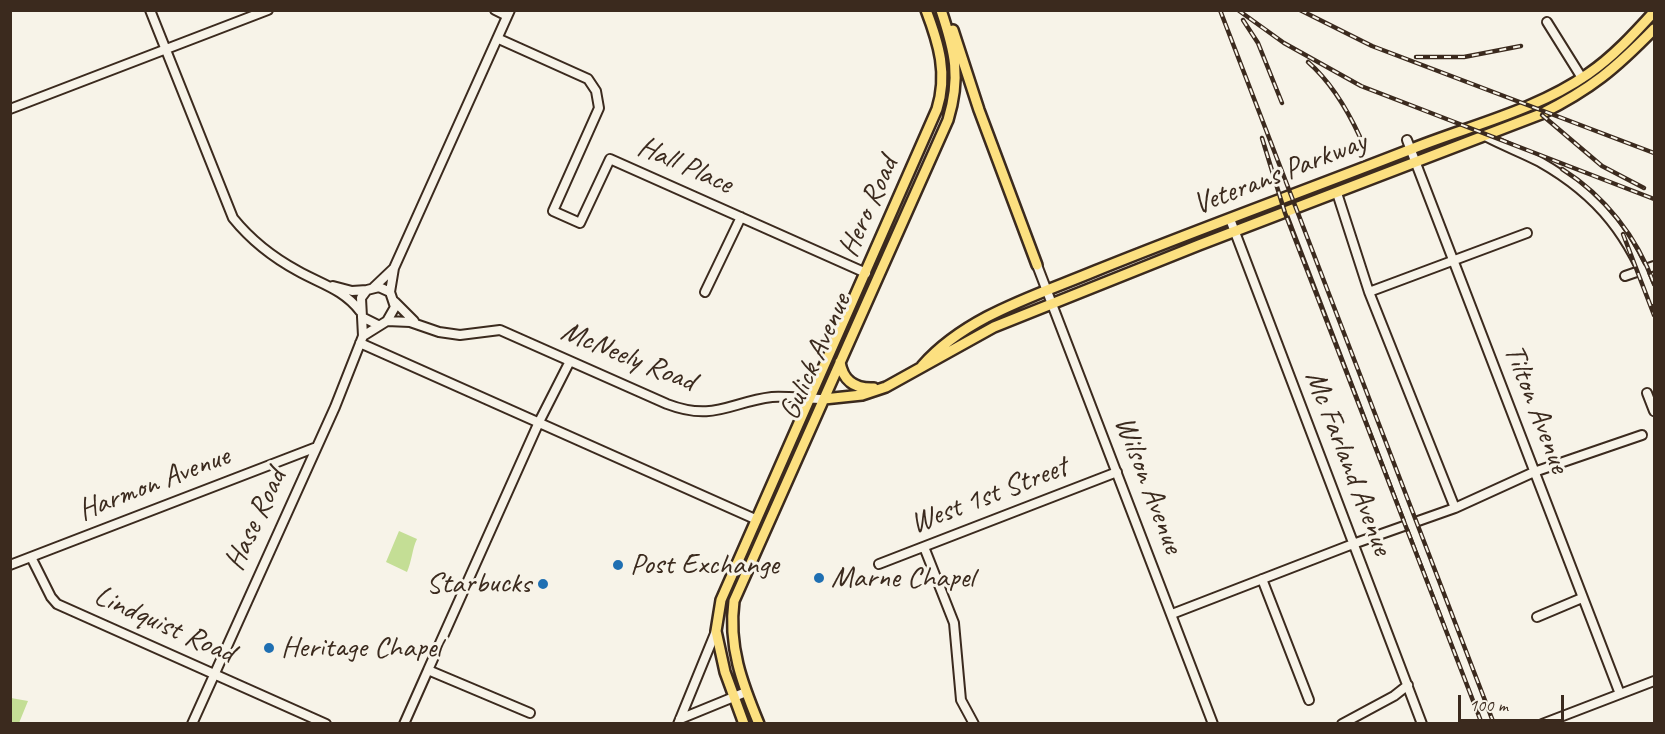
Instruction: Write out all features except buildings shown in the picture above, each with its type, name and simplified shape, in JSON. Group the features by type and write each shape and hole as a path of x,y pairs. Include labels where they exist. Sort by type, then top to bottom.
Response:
{"main road":[{"name":"Hero Road","path":"716,631 726,584 811,399 937,109 944,84 942,64 926,10"},
{"name":"Gulick Avenue","path":"759,723 746,692 733,649 731,624 734,601 948,120 957,75 954,53 941,10"},
{"path":"946,10 979,110 1037,265"},
{"name":"Veterans Parkway","path":"916,372 954,335 1047,291 1230,219 1409,144 1530,105 1582,78 1608,59 1654,12"},
{"name":"Veterans Parkway","path":"916,372 994,327 1235,232 1487,137 1572,100 1602,80 1654,29"},
{"path":"840,362 844,377 852,384 868,388 885,387"},
{"path":"824,399 861,395 885,387 916,372"},
{"path":"716,631 733,698 744,723"}],"street":[{"path":"150,10 233,218 245,232 287,265 332,286 350,299 361,314 378,325"},
{"path":"10,109 268,10"},
{"path":"417,324 395,302 390,292 394,268 509,13 495,10"},
{"path":"1547,22 1582,78"},
{"name":"Hall Place","path":"499,39 588,79 597,91 599,108 553,212 580,223 610,159 866,273"},
{"path":"1487,137 1539,161 1583,192 1622,232 1643,270 1654,300"},
{"name":"Tilton Avenue","path":"1409,144 1620,694"},
{"path":"1337,193 1370,292 1455,508"},
{"path":"1292,211 1488,723"},
{"path":"705,292 741,217"},
{"name":"Mc Farland Avenue","path":"1230,219 1422,723"},
{"path":"1370,292 1527,233"},
{"name":"Wilson Avenue","path":"1037,265 1213,723"},
{"path":"1625,276 1654,266"},
{"path":"362,339 361,298 394,268"},
{"path":"332,286 390,292"},
{"path":"362,339 378,325 387,321 393,313 395,302"},
{"name":"McNeely Road","path":"387,321 402,320 439,332 460,335 500,330 667,404 694,411 728,410 758,399 775,397 824,399"},
{"path":"362,339 755,519"},
{"name":"Hase Road","path":"192,723 216,674 249,591 362,339"},
{"path":"404,723 539,422 570,361"},
{"path":"1647,393 1654,411"},
{"path":"1172,615 1353,544 1455,508 1534,472 1642,435"},
{"name":"Harmon Avenue","path":"10,565 314,448"},
{"name":"West 1st Street","path":"879,564 1117,472"},
{"path":"924,547 954,623 962,700 974,723"},
{"name":"Lindquist Road","path":"31,557 51,597 57,604 326,723"},
{"path":"1262,579 1309,700"},
{"path":"1537,617 1582,598"},
{"path":"679,721 716,631"},
{"path":"428,670 530,713"},
{"path":"1542,723 1654,681"},
{"path":"1342,723 1394,696 1408,685"},
{"path":"679,721 746,692"}],"green space":[{"path":"399,531 417,539 407,572 386,562"},
{"path":"11,698 28,701 19,723 11,723"}],"railway":[{"path":"1220,10 1494,724"},
{"path":"1238,10 1284,43 1361,86 1654,199"},
{"path":"1300,10 1372,46 1654,153"},
{"path":"1243,20 1258,43 1282,103"},
{"path":"1416,57 1464,57 1521,46"},
{"path":"1308,62 1338,97 1360,137"},
{"path":"1542,115 1602,166 1644,188"},
{"path":"1262,138 1285,213 1482,724"},
{"path":"1562,169 1592,192 1618,219 1638,250 1654,284"},
{"path":"1623,234 1654,315"}],"place":[{"name":"Post Exchange","path":"618,565"},
{"name":"Marne Chapel","path":"819,578"},
{"name":"Starbucks","path":"543,584"},
{"name":"Heritage Chapel","path":"269,648"}]}
